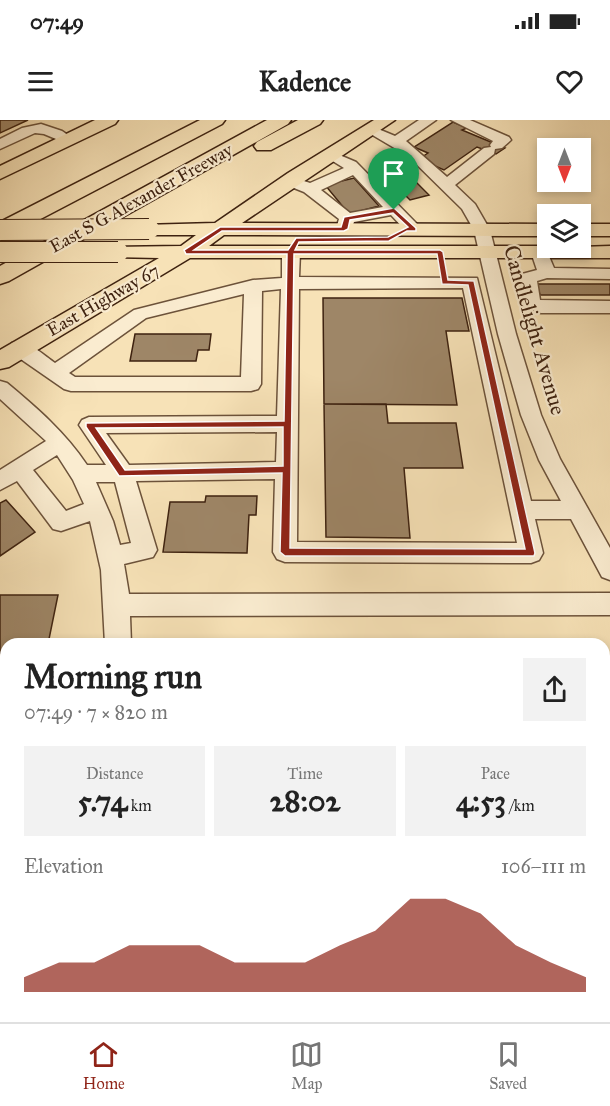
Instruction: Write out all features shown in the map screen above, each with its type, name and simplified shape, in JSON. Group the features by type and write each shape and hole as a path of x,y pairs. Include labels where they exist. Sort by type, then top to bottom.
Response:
{"highway":[{"name":"East S G Alexander Freeway","path":"0,276 281,120"},
{"path":"117,211 257,149 313,120"},
{"name":"East S G Alexander Freeway","path":"0,231 211,122"}],"main road":[{"path":"0,173 109,120"},
{"name":"East Highway 67","path":"10,354 186,252 289,181 379,125"},
{"path":"0,231 220,229 345,224 410,229 537,230"},
{"path":"291,252 296,240 389,239 410,229"},
{"path":"591,230 610,230"},
{"path":"0,252 537,252"},
{"path":"591,253 610,254"}],"street":[{"path":"0,145 49,120"},
{"path":"396,141 429,120"},
{"path":"446,185 504,140 458,120"},
{"name":"Candlelight Avenue","path":"379,125 413,153 469,207 482,230 520,381 550,460 610,570"},
{"path":"34,128 49,129 68,140"},
{"path":"330,156 354,169 410,229"},
{"path":"310,189 354,169"},
{"path":"289,181 310,189 345,224 394,210"},
{"path":"55,373 140,314 253,286 290,283 471,282 531,553 285,552 288,424 290,283 291,252"},
{"path":"440,252 445,283"},
{"path":"542,258 547,273"},
{"path":"531,303 528,278 547,273 610,274"},
{"path":"10,354 55,373 71,384 250,384 253,286"},
{"path":"499,302 531,303 542,307 610,308"},
{"path":"493,381 520,381"},
{"path":"0,388 59,443 80,474 97,509 111,557 118,638"},
{"path":"111,557 145,550 123,473 89,425 288,424"},
{"path":"0,481 59,443"},
{"path":"19,468 61,522 97,509"},
{"path":"80,474 287,470"},
{"path":"521,510 577,510"},
{"path":"116,605 610,604"}],"building":[{"path":"0,120 28,120 0,133"},
{"path":"453,122 467,128 462,130 505,148 496,154 477,147 444,170 419,159 428,153 414,147"},
{"path":"394,160 429,195 410,200 375,165"},
{"path":"354,178 379,206 349,214 325,185"},
{"path":"537,284 610,284 610,295 540,295"},
{"path":"323,298 462,298 469,331 446,331 457,405 324,404"},
{"path":"135,334 211,334 209,350 198,350 196,361 130,361"},
{"path":"324,404 386,404 388,423 456,423 463,468 404,468 410,538 326,537"},
{"path":"206,496 257,496 256,515 249,515 247,553 163,552 170,502 205,502"},
{"path":"6,500 35,532 0,556 0,503"},
{"path":"0,595 58,595 49,638 0,638"}],"route":[{"path":"394,210 347,218 344,229 220,229 186,252 291,252 287,470 123,473 89,425 288,424 287,470 285,552 531,553 471,282 445,283 440,252 291,252 296,240 389,239 406,229 413,229 394,210"}]}
